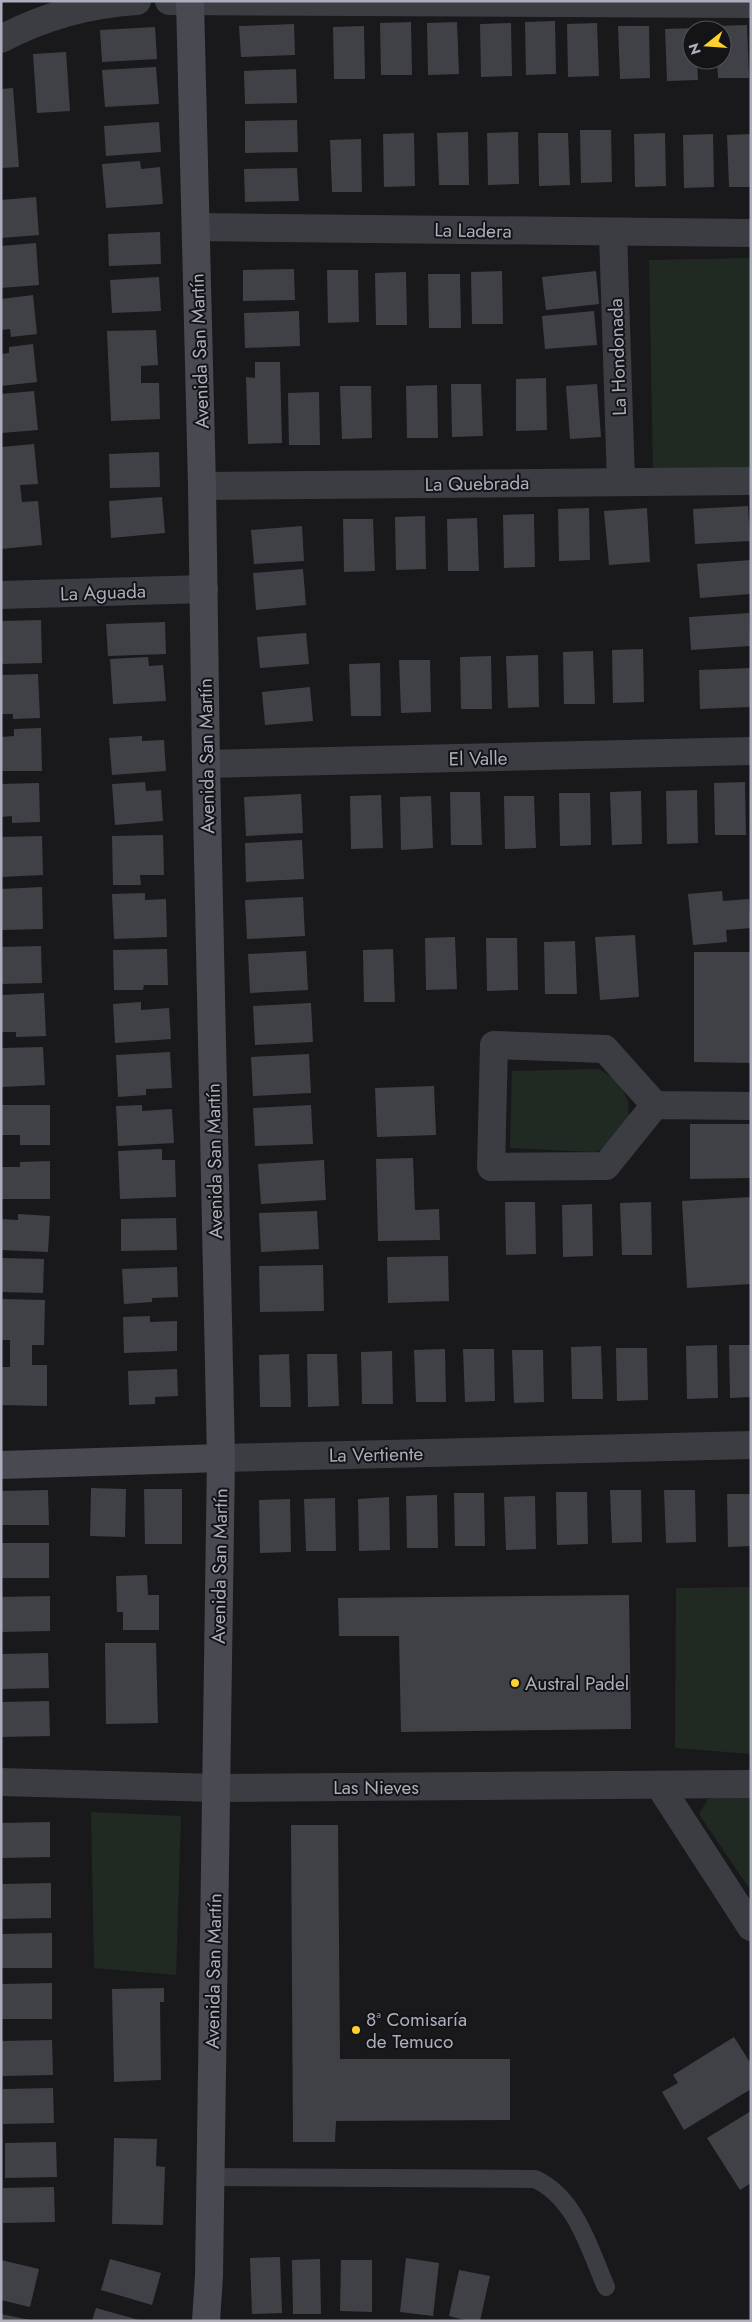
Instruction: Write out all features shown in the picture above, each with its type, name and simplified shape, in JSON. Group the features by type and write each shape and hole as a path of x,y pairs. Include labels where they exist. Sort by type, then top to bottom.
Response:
{"street":[{"path":"1,39 47,18 79,8 137,1"},
{"path":"183,2 751,4"},
{"name":"Avenida San Martín","path":"183,2 196,227 221,1458 209,2286 206,2321"},
{"name":"La Ladera","path":"196,227 751,233"},
{"name":"La Hondonada","path":"613,232 621,482"},
{"name":"La Quebrada","path":"202,486 751,481"},
{"name":"La Aguada","path":"1,595 204,589"},
{"name":"El Valle","path":"206,764 751,751"},
{"path":"655,1105 606,1166 491,1167 494,1045 605,1049 655,1105 751,1106"},
{"name":"La Vertiente","path":"1,1465 751,1445"},
{"name":"Las Nieves","path":"1,1782 216,1788 751,1784"},
{"path":"659,1785 751,1927"}],"lane":[{"path":"210,2177 535,2179 552,2188 572,2211 606,2287"}],"shaded area":[{"path":"751,258 751,471 653,473 649,260"},
{"path":"599,1069 619,1082 628,1101 629,1119 611,1147 593,1152 510,1148 512,1071"},
{"path":"751,1587 751,1754 675,1748 676,1588"},
{"path":"732,1794 751,1794 751,1891 699,1814 708,1799"},
{"path":"91,1812 181,1816 176,1975 94,1968"}],"building":[{"path":"555,21 556,74 526,75 525,22"},
{"path":"411,22 412,75 381,75 380,23"},
{"path":"457,22 459,74 428,75 427,23"},
{"path":"511,23 512,76 481,77 480,24"},
{"path":"597,23 599,76 568,77 567,24"},
{"path":"294,24 295,55 241,57 239,26"},
{"path":"747,25 749,78 718,78 718,70 732,70 732,26"},
{"path":"364,26 365,79 334,79 333,27"},
{"path":"618,26 649,26 650,78 620,79"},
{"path":"155,27 157,59 102,62 100,30"},
{"path":"682,28 682,70 698,70 698,80 667,81 665,29"},
{"path":"66,52 70,111 37,113 33,54"},
{"path":"156,67 159,104 105,107 102,70"},
{"path":"296,69 297,103 245,104 244,71"},
{"path":"13,88 19,167 1,168 1,89"},
{"path":"297,120 298,152 245,153 245,121"},
{"path":"159,122 161,152 106,156 104,126"},
{"path":"580,130 611,130 612,182 581,183"},
{"path":"468,132 469,185 439,185 437,133"},
{"path":"518,132 519,184 488,185 487,133"},
{"path":"414,133 415,186 384,187 383,134"},
{"path":"538,133 568,133 570,185 539,186"},
{"path":"665,133 666,186 635,187 634,134"},
{"path":"713,134 714,187 684,188 683,135"},
{"path":"751,134 751,187 729,187 727,135"},
{"path":"361,139 362,192 332,192 330,140"},
{"path":"140,161 141,169 160,167 163,204 106,208 102,164"},
{"path":"297,168 299,201 245,202 244,169"},
{"path":"36,197 39,235 1,238 1,200"},
{"path":"160,232 161,264 109,266 108,234"},
{"path":"36,243 39,285 1,288 1,246"},
{"path":"294,269 295,300 243,301 243,270"},
{"path":"327,270 358,270 359,322 328,323"},
{"path":"502,271 503,324 472,324 471,272"},
{"path":"596,271 599,304 546,310 542,277"},
{"path":"406,272 407,325 376,325 375,273"},
{"path":"428,274 460,274 461,328 429,328"},
{"path":"159,277 161,311 112,313 110,280"},
{"path":"33,295 37,334 11,337 10,329 1,330 1,299"},
{"path":"299,311 300,346 245,348 244,313"},
{"path":"594,311 597,345 545,349 542,316"},
{"path":"156,330 158,365 141,366 141,383 159,383 160,419 111,421 107,331"},
{"path":"33,344 37,382 1,386 1,354 9,353 9,347"},
{"path":"255,362 280,362 282,443 248,444 246,377 255,378"},
{"path":"546,378 547,430 516,431 516,379"},
{"path":"451,384 481,384 483,436 452,437"},
{"path":"597,384 601,437 570,439 566,386"},
{"path":"437,385 438,438 407,438 406,386"},
{"path":"340,386 371,386 372,438 342,439"},
{"path":"34,391 38,430 1,433 1,394"},
{"path":"319,392 320,445 289,445 288,393"},
{"path":"34,444 38,484 20,485 22,502 38,501 42,545 1,549 1,447"},
{"path":"159,452 160,487 110,488 109,454"},
{"path":"162,497 165,533 111,538 109,501"},
{"path":"748,506 750,541 695,544 693,509"},
{"path":"589,508 590,560 559,561 558,509"},
{"path":"647,508 650,562 609,565 604,511"},
{"path":"534,514 535,567 504,568 503,515"},
{"path":"425,516 426,569 396,570 395,517"},
{"path":"477,518 479,571 448,571 447,519"},
{"path":"343,519 373,519 375,571 344,572"},
{"path":"302,526 304,561 254,564 251,530"},
{"path":"751,560 751,594 700,598 697,564"},
{"path":"303,569 306,605 256,610 253,573"},
{"path":"749,613 750,646 691,650 689,617"},
{"path":"41,620 42,663 1,664 1,621"},
{"path":"165,622 166,654 108,656 106,624"},
{"path":"306,633 309,664 260,668 257,637"},
{"path":"643,649 644,702 613,703 612,650"},
{"path":"593,651 595,704 564,704 563,652"},
{"path":"538,655 539,707 508,708 506,656"},
{"path":"491,656 492,709 461,709 460,657"},
{"path":"148,657 149,666 163,665 166,701 113,704 110,659"},
{"path":"399,660 430,660 431,712 401,713"},
{"path":"380,663 381,716 351,716 349,664"},
{"path":"751,668 751,707 700,709 699,670"},
{"path":"38,674 40,718 13,719 13,714 1,714 1,675"},
{"path":"310,687 313,721 265,725 262,692"},
{"path":"41,728 42,771 1,771 1,737 14,736 14,729"},
{"path":"142,736 142,741 164,740 166,771 112,775 109,738"},
{"path":"145,782 146,791 161,790 163,821 115,825 112,784"},
{"path":"745,782 746,835 715,835 714,783"},
{"path":"39,783 40,822 12,823 12,816 1,817 1,784"},
{"path":"697,790 698,843 667,844 666,791"},
{"path":"641,791 642,844 612,845 610,792"},
{"path":"450,792 480,792 482,845 451,845"},
{"path":"559,793 590,793 591,845 560,846"},
{"path":"301,794 303,833 246,836 244,797"},
{"path":"381,795 383,848 351,849 350,796"},
{"path":"431,796 433,848 401,850 400,797"},
{"path":"504,796 534,796 536,848 505,849"},
{"path":"163,835 164,875 140,875 141,885 113,885 112,836"},
{"path":"42,836 43,875 1,877 1,837"},
{"path":"302,840 304,879 246,882 245,843"},
{"path":"42,887 43,929 1,930 1,889"},
{"path":"722,891 723,901 749,899 751,928 726,930 727,942 693,945 688,894"},
{"path":"145,893 145,900 166,899 167,937 114,939 112,894"},
{"path":"303,897 305,936 247,939 245,900"},
{"path":"635,935 639,997 600,1000 595,937"},
{"path":"455,937 457,989 426,990 425,938"},
{"path":"486,938 517,938 518,990 487,991"},
{"path":"575,941 577,994 545,994 544,942"},
{"path":"41,946 42,983 1,984 1,947"},
{"path":"167,949 168,985 144,985 143,990 114,990 113,950"},
{"path":"393,949 395,1002 364,1002 363,950"},
{"path":"306,951 308,990 250,993 248,954"},
{"path":"694,952 751,952 751,1063 694,1062"},
{"path":"44,993 46,1036 16,1037 16,1032 1,1032 1,995"},
{"path":"141,1002 141,1010 169,1008 171,1039 115,1043 113,1004"},
{"path":"311,1003 313,1042 255,1045 253,1006"},
{"path":"43,1047 45,1085 1,1087 1,1048"},
{"path":"170,1052 172,1088 146,1089 146,1095 118,1097 116,1055"},
{"path":"309,1054 311,1093 253,1096 251,1057"},
{"path":"434,1086 436,1135 377,1137 375,1088"},
{"path":"1,1105 50,1105 50,1145 20,1145 20,1135 1,1135"},
{"path":"142,1105 142,1111 172,1109 174,1143 118,1146 116,1106"},
{"path":"311,1105 313,1144 255,1146 253,1108"},
{"path":"690,1124 751,1124 751,1178 690,1179"},
{"path":"162,1149 162,1160 175,1160 176,1197 120,1199 118,1151"},
{"path":"413,1158 415,1210 439,1209 440,1240 378,1241 376,1159"},
{"path":"324,1160 326,1200 261,1204 258,1164"},
{"path":"50,1161 50,1199 1,1199 1,1167 20,1167 20,1162"},
{"path":"751,1197 751,1284 687,1288 682,1201"},
{"path":"505,1202 535,1202 536,1254 506,1255"},
{"path":"651,1202 652,1255 622,1255 620,1203"},
{"path":"592,1204 593,1256 563,1257 562,1205"},
{"path":"317,1211 319,1249 261,1252 259,1213"},
{"path":"18,1214 50,1216 48,1252 1,1250 1,1219 18,1220"},
{"path":"176,1218 177,1250 121,1251 121,1219"},
{"path":"448,1256 449,1301 388,1303 387,1257"},
{"path":"1,1258 44,1259 43,1293 1,1292"},
{"path":"323,1265 324,1311 260,1312 259,1266"},
{"path":"177,1267 178,1297 152,1298 152,1302 124,1304 122,1269"},
{"path":"1,1299 45,1300 44,1345 32,1345 32,1365 47,1365 47,1406 1,1405 1,1367 10,1367 10,1340 1,1340"},
{"path":"150,1316 150,1322 177,1321 177,1351 124,1353 123,1317"},
{"path":"717,1345 718,1398 687,1399 686,1346"},
{"path":"729,1345 751,1345 751,1397 730,1398"},
{"path":"601,1346 603,1399 572,1399 571,1347"},
{"path":"616,1348 647,1348 648,1400 617,1401"},
{"path":"445,1349 446,1402 416,1402 414,1350"},
{"path":"463,1349 494,1349 495,1401 465,1402"},
{"path":"512,1350 543,1350 544,1402 514,1403"},
{"path":"392,1351 393,1404 362,1404 361,1352"},
{"path":"289,1354 291,1407 260,1407 259,1355"},
{"path":"307,1354 337,1354 339,1406 308,1407"},
{"path":"177,1369 178,1396 155,1397 155,1404 129,1405 128,1371"},
{"path":"91,1488 126,1489 125,1537 90,1536"},
{"path":"144,1489 182,1489 182,1544 145,1544"},
{"path":"48,1490 49,1525 1,1525 1,1491"},
{"path":"610,1490 641,1490 642,1542 612,1543"},
{"path":"664,1490 695,1490 696,1542 666,1543"},
{"path":"556,1492 587,1492 588,1544 557,1545"},
{"path":"454,1493 484,1493 485,1546 455,1546"},
{"path":"727,1494 751,1494 751,1546 728,1547"},
{"path":"437,1495 438,1548 407,1548 406,1496"},
{"path":"535,1496 536,1549 506,1550 504,1497"},
{"path":"389,1497 390,1550 359,1551 358,1499"},
{"path":"335,1498 336,1551 306,1551 304,1499"},
{"path":"290,1499 291,1552 260,1553 259,1500"},
{"path":"1,1543 49,1543 49,1578 1,1578"},
{"path":"147,1575 148,1595 159,1595 159,1630 123,1630 123,1612 117,1612 116,1576"},
{"name":"Austral Padel","path":"629,1595 631,1729 401,1732 399,1636 339,1636 338,1598"},
{"path":"50,1596 50,1631 1,1632 1,1597"},
{"path":"105,1643 156,1643 158,1723 106,1724"},
{"path":"48,1653 49,1688 1,1689 1,1654"},
{"path":"49,1701 50,1736 1,1737 1,1702"},
{"path":"50,1822 50,1857 1,1858 1,1823"},
{"path":"291,1825 338,1825 340,2059 510,2059 510,2120 336,2121 335,2142 293,2142"},
{"path":"51,1883 51,1918 1,1919 1,1884"},
{"path":"52,1933 52,1968 1,1968 1,1934"},
{"path":"52,1983 52,2019 1,2019 1,1984"},
{"path":"164,1988 164,2002 160,2002 161,2080 114,2082 112,1989"},
{"path":"734,2037 751,2064 751,2089 684,2130 662,2092 678,2083 673,2075"},
{"path":"52,2040 53,2075 2,2076 1,2041"},
{"path":"53,2088 54,2123 3,2124 3,2089"},
{"path":"751,2111 751,2183 740,2190 707,2138"},
{"path":"114,2138 157,2139 156,2166 165,2167 163,2225 112,2224"},
{"path":"56,2142 57,2177 5,2178 5,2143"},
{"path":"54,2187 55,2222 3,2223 3,2188"},
{"path":"280,2257 282,2313 252,2314 250,2258"},
{"path":"406,2258 439,2263 433,2316 400,2312"},
{"path":"110,2259 161,2273 152,2305 101,2290"},
{"path":"320,2259 321,2314 293,2314 292,2260"},
{"path":"1,2260 39,2269 30,2307 1,2300"},
{"path":"341,2260 372,2260 372,2312 340,2311"},
{"path":"459,2270 490,2276 480,2321 468,2321 449,2316"},
{"path":"96,2308 139,2320 92,2321"},
{"path":"1,2314 30,2320 30,2321 1,2321"}],"place":[{"name":"Austral Padel","path":"515,1683"},
{"name":"8ª Comisaría de Temuco","path":"356,2030"}]}
